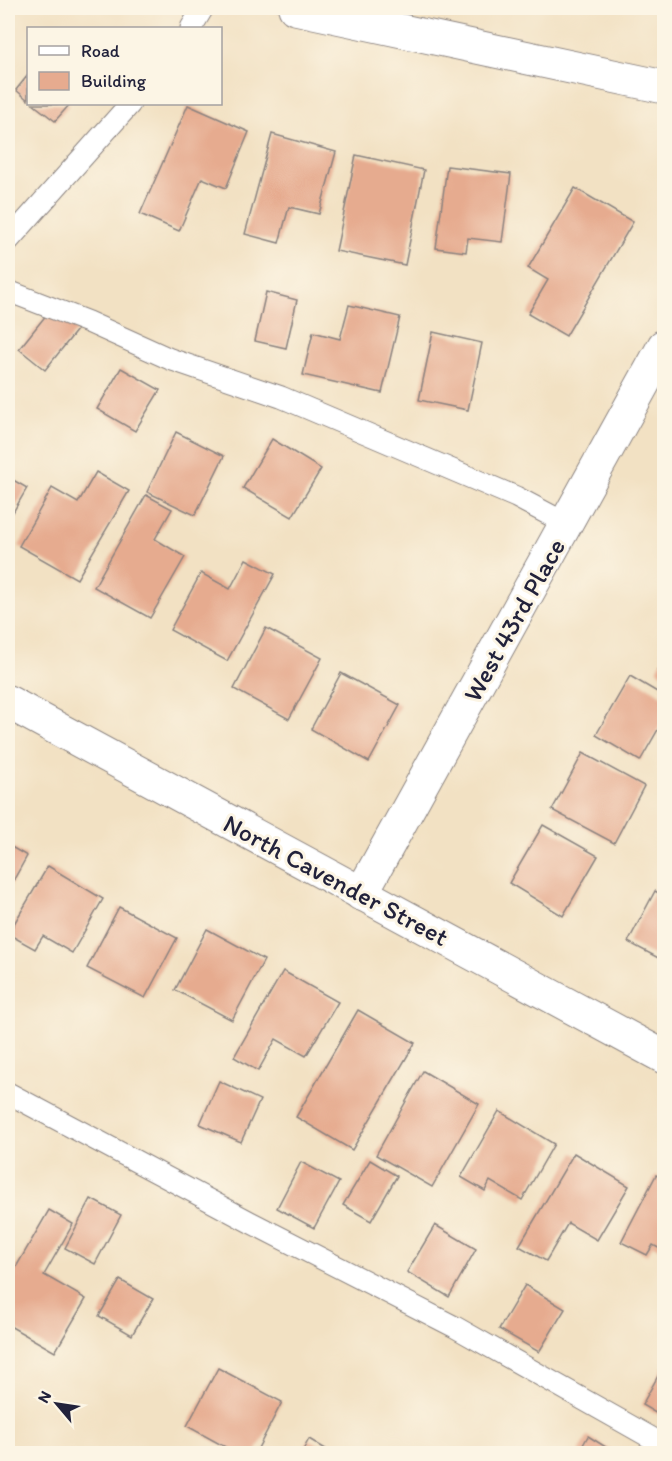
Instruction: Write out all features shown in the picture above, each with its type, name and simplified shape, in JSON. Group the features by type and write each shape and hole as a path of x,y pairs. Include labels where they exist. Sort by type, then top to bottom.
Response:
{"street":[{"path":"294,8 664,87"},
{"name":"West 43rd Place","path":"361,894 664,345"},
{"name":"North Cavender Street","path":"8,702 664,1058"}],"lane":[{"path":"192,27 202,8"},
{"path":"8,241 129,105"},
{"path":"8,291 88,322 170,359 281,397 516,497 567,524"},
{"path":"8,1092 455,1327 664,1445"}],"building":[{"path":"8,8 15,8 8,18"},
{"path":"27,76 27,99 16,90"},
{"path":"34,105 69,105 55,121"},
{"path":"188,105 249,132 226,188 202,178 179,231 140,214"},
{"path":"272,134 336,152 319,214 289,207 279,243 245,234"},
{"path":"356,155 424,170 405,265 336,251"},
{"path":"447,166 511,174 502,242 468,238 466,252 436,248"},
{"path":"575,188 633,222 566,336 528,314 548,280 528,268"},
{"path":"266,292 297,300 286,348 255,341"},
{"path":"349,305 400,317 382,393 303,375 313,332 340,339"},
{"path":"51,309 77,330 45,370 19,349"},
{"path":"433,332 482,343 468,410 419,400"},
{"path":"121,368 160,390 135,431 97,409"},
{"path":"176,432 224,456 195,515 147,492"},
{"path":"272,439 321,469 292,517 243,488"},
{"path":"8,455 13,458 8,468"},
{"path":"96,472 129,491 77,579 19,546 52,488 78,503"},
{"path":"8,477 27,488 8,521"},
{"path":"146,495 172,509 155,539 185,557 150,618 94,587"},
{"path":"246,559 275,574 227,661 170,630 201,573 230,589"},
{"path":"266,628 322,658 289,719 234,689"},
{"path":"664,657 664,674 657,670"},
{"path":"341,673 400,705 369,762 311,729"},
{"path":"630,676 664,696 664,719 640,761 596,735"},
{"path":"583,753 644,786 614,843 552,810"},
{"path":"543,825 598,856 563,916 509,883"},
{"path":"8,845 27,856 8,890"},
{"path":"48,866 103,899 72,953 43,936 35,949 8,934"},
{"path":"655,891 664,896 664,961 628,942"},
{"path":"119,907 177,938 145,998 87,968"},
{"path":"207,929 264,960 232,1020 175,990"},
{"path":"283,971 338,1002 306,1056 276,1039 258,1071 234,1057"},
{"path":"358,1010 415,1043 352,1150 296,1117"},
{"path":"423,1071 479,1104 432,1187 376,1155"},
{"path":"219,1081 260,1100 241,1142 200,1124"},
{"path":"499,1111 554,1144 522,1200 490,1181 485,1191 461,1177"},
{"path":"574,1153 629,1186 597,1240 568,1223 546,1261 519,1246"},
{"path":"370,1160 397,1176 371,1221 343,1205"},
{"path":"301,1162 339,1182 314,1228 277,1208"},
{"path":"656,1175 664,1180 664,1251 653,1245 647,1255 621,1242"},
{"path":"91,1199 121,1215 95,1264 65,1248"},
{"path":"49,1210 73,1224 44,1275 86,1299 55,1352 8,1325 8,1281"},
{"path":"435,1225 476,1249 449,1297 407,1272"},
{"path":"120,1280 153,1299 132,1335 99,1316"},
{"path":"525,1285 565,1309 539,1352 499,1329"},
{"path":"664,1365 664,1418 642,1405"},
{"path":"218,1368 282,1402 255,1454 238,1454 187,1426"},
{"path":"588,1436 617,1454 578,1454"},
{"path":"309,1439 334,1454 301,1454"}]}
